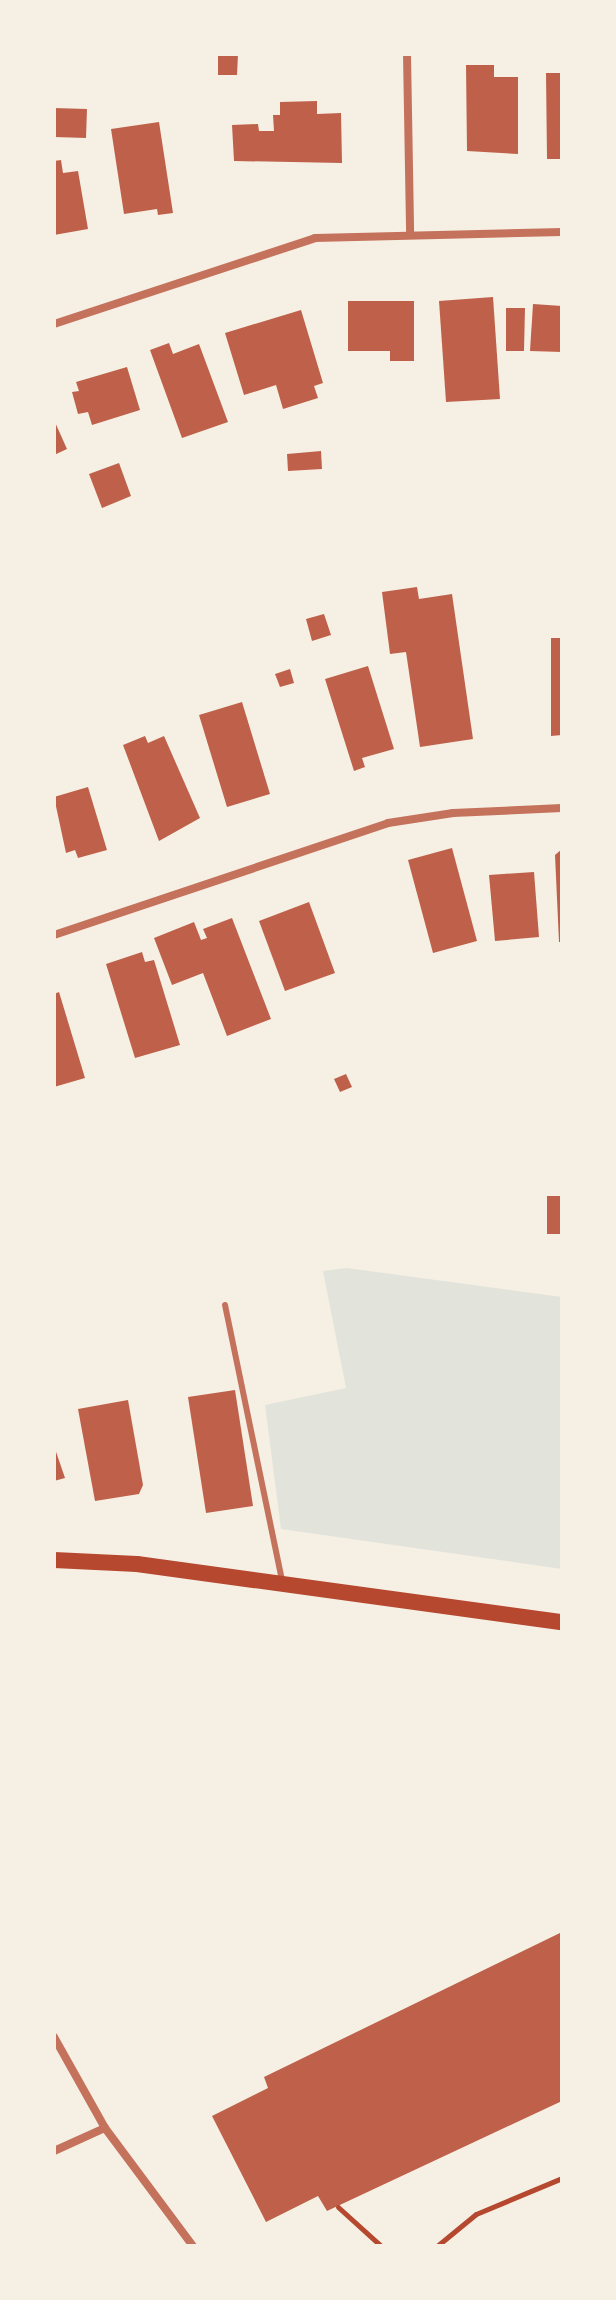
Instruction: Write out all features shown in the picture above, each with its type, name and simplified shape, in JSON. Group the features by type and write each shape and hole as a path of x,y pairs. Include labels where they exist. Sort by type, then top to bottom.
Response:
{"main road":[{"path":"54,1560 137,1564 282,1581 562,1622"}],"street":[{"path":"407,54 410,233"},
{"path":"54,324 296,241 410,233 562,232"},
{"path":"54,935 388,823 453,813 562,808"},
{"path":"54,2037 105,2128 193,2246"},
{"path":"54,2151 105,2128"}],"lane":[{"path":"225,1305 282,1581"}],"path":[{"path":"437,2246 476,2214 562,2178"},
{"path":"338,2207 381,2246"}],"shaded area":[{"path":"347,1268 562,1297 562,1569 281,1529 265,1405 346,1388 323,1271"}],"building":[{"path":"218,54 238,54 237,75 218,75"},
{"path":"466,65 494,65 494,77 518,77 518,154 467,151"},
{"path":"546,73 562,73 562,159 547,159"},
{"path":"317,101 317,114 341,113 342,163 234,161 232,125 258,124 259,131 274,131 273,115 280,115 280,102"},
{"path":"54,108 87,109 86,138 54,137"},
{"path":"159,122 173,213 158,215 157,209 124,214 111,129"},
{"path":"61,160 63,173 78,171 88,229 54,235 54,161"},
{"path":"493,297 500,399 446,402 439,301"},
{"path":"348,301 414,301 414,361 390,361 390,351 348,351"},
{"path":"533,304 562,306 562,352 530,351"},
{"path":"506,308 525,308 524,351 506,351"},
{"path":"301,310 323,383 314,386 318,398 283,409 276,385 244,395 225,333"},
{"path":"169,343 173,354 199,344 228,422 182,438 150,350"},
{"path":"127,367 140,410 92,425 88,412 78,414 72,392 79,391 76,382"},
{"path":"54,420 67,449 54,455"},
{"path":"321,451 322,469 288,471 287,454"},
{"path":"119,463 131,496 102,508 89,474"},
{"path":"417,587 419,599 452,594 473,739 420,747 406,652 390,654 382,592"},
{"path":"324,614 331,635 312,641 306,619"},
{"path":"551,638 562,638 562,735 551,736"},
{"path":"368,666 394,749 362,758 365,767 354,771 325,679"},
{"path":"290,669 294,683 280,687 275,674"},
{"path":"242,702 270,794 227,807 199,715"},
{"path":"145,736 148,743 164,736 200,818 159,841 123,745"},
{"path":"88,787 107,850 78,858 75,850 66,853 54,797"},
{"path":"452,848 477,941 433,953 408,860"},
{"path":"562,849 562,942 559,942 555,855"},
{"path":"534,872 539,937 495,941 489,875"},
{"path":"309,902 335,973 285,991 259,921"},
{"path":"232,918 271,1019 227,1036 203,973 172,985 154,938 194,922 201,940 207,938 203,929"},
{"path":"142,952 145,962 154,960 180,1045 135,1058 106,964"},
{"path":"59,992 85,1078 54,1087 54,994"},
{"path":"346,1074 352,1087 340,1092 334,1079"},
{"path":"547,1196 562,1196 562,1234 547,1234"},
{"path":"235,1390 253,1506 206,1513 188,1397"},
{"path":"128,1400 143,1485 139,1494 95,1501 78,1409"},
{"path":"54,1446 65,1478 54,1481"},
{"path":"562,1932 562,2101 327,2211 318,2196 266,2222 212,2116 268,2088 264,2077"}]}
